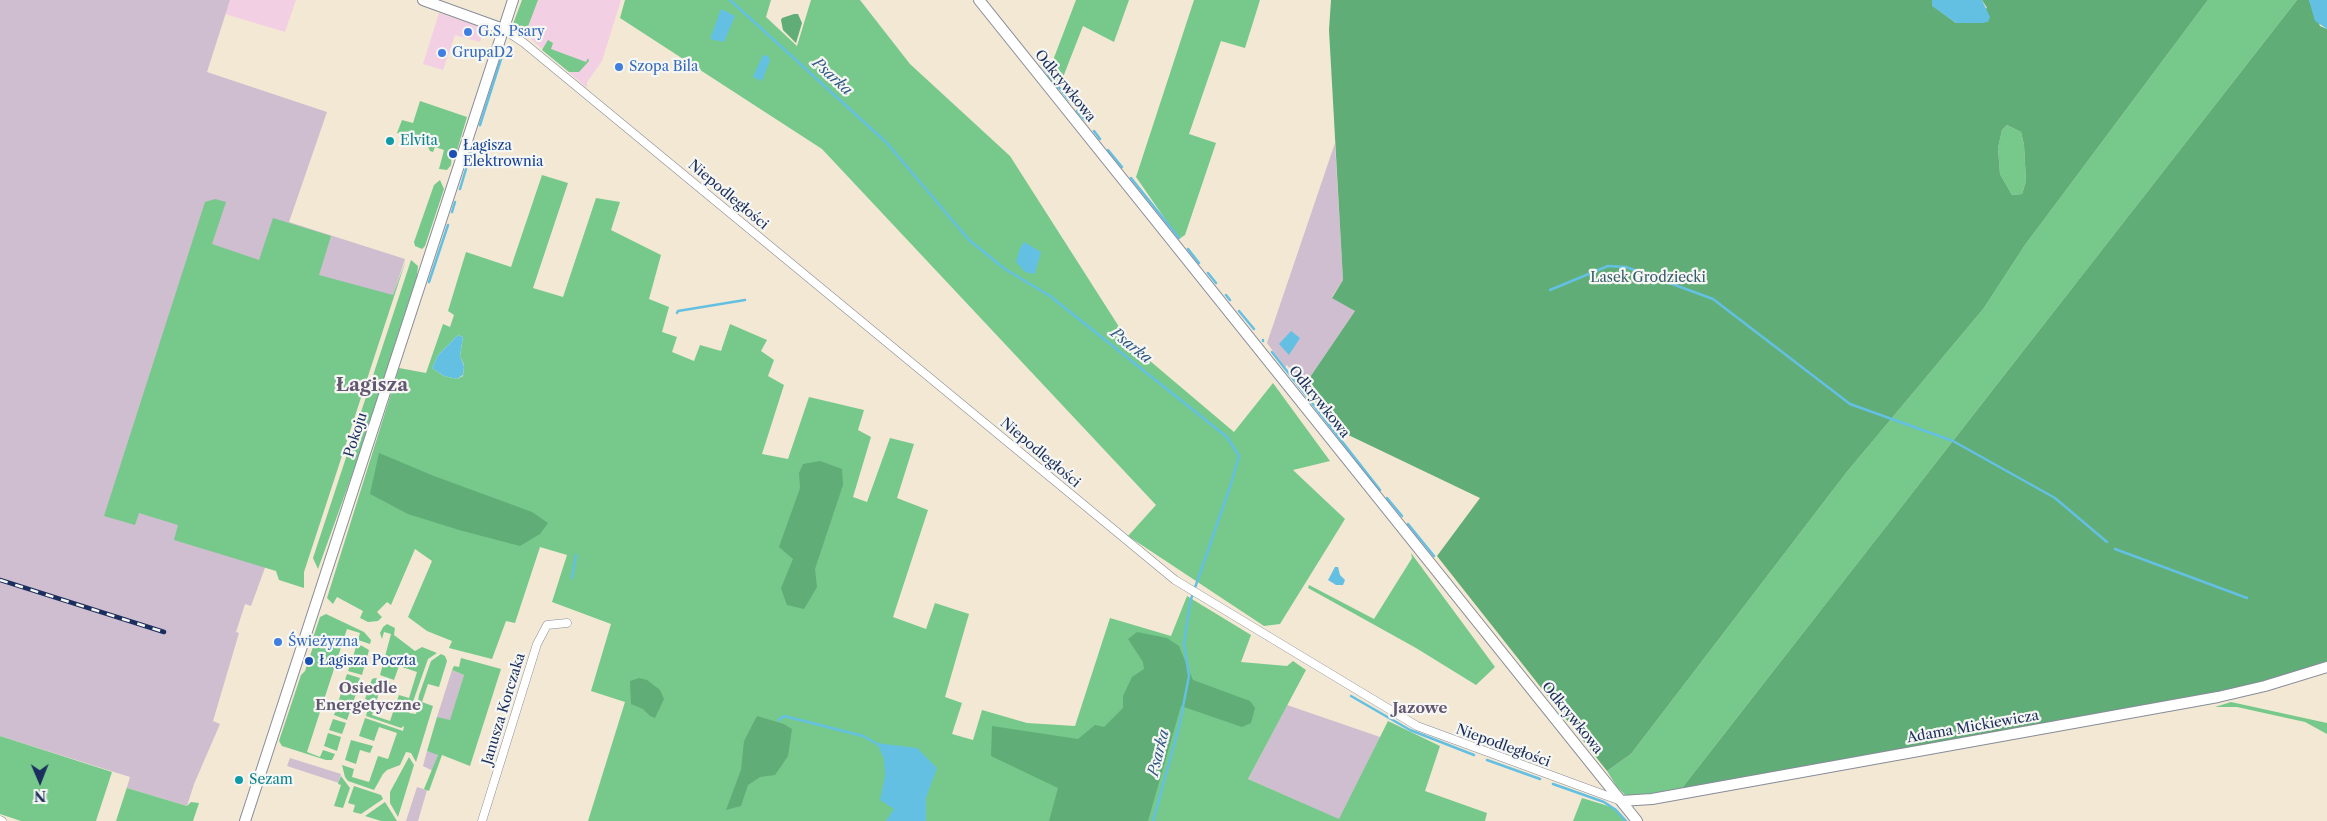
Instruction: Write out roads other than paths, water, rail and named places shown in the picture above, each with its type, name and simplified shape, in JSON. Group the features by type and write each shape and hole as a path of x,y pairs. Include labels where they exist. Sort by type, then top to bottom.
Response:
{"street":[{"path":"423,0 503,28"},
{"name":"Pokoju","path":"245,821 503,28 514,0"},
{"name":"Odkrywkowa","path":"979,0 1637,821"},
{"name":"Niepodległości","path":"503,28 524,43 1167,574 1417,726 1621,801"},
{"name":"Janusza Korczaka","path":"482,821 537,644 547,625 567,623"},
{"name":"Adama Mickiewicza","path":"1621,801 1671,796 2209,698 2265,686 2327,667"}],"water":[{"path":"1932,0 1982,0 1990,17 1988,22 1956,23 1932,6"},
{"path":"2309,0 2327,0 2327,29 2315,21"},
{"path":"721,9 735,16 724,42 710,39"},
{"path":"763,55 768,56 770,60 762,81 753,77"},
{"path":"1024,242 1041,252 1035,273 1033,274 1025,272 1016,262"},
{"path":"1291,331 1300,338 1289,355 1279,344"},
{"path":"458,335 463,337 460,356 464,366 463,375 457,379 444,376 432,368 438,355"},
{"path":"1335,567 1338,567 1340,575 1345,580 1343,585 1336,585 1328,580"},
{"path":"877,743 917,748 937,768 926,798 926,821 886,821 894,809 880,800 885,776 884,759"}],"waterway":[{"name":"Psarka","path":"730,0 886,142 969,240 1005,269 1050,296 1227,437 1239,456 1190,602 1184,644 1189,676 1179,727 1153,821"},
{"path":"480,125 502,56"},
{"path":"1042,66 1069,100"},
{"path":"1077,111 1085,120"},
{"path":"1094,131 1100,139"},
{"path":"471,153 475,141"},
{"path":"1108,150 1122,167"},
{"path":"460,189 469,159"},
{"path":"1131,178 1179,238"},
{"path":"452,212 455,202"},
{"path":"429,282 448,225"},
{"path":"1188,249 1199,263"},
{"path":"1550,290 1608,266 1626,267 1713,299 1850,404 1953,441 2055,498 2107,542"},
{"path":"1208,273 1216,283"},
{"path":"1226,295 1230,300"},
{"path":"677,313 678,311 745,300"},
{"path":"1239,311 1254,329"},
{"path":"1272,352 1380,490"},
{"path":"1387,498 1402,516"},
{"path":"1408,524 1434,556"},
{"path":"2115,549 2247,598"},
{"path":"572,578 576,555"},
{"path":"1351,696 1410,730 1474,755"},
{"path":"779,720 784,716 863,736 879,745"},
{"path":"1487,760 1540,779"},
{"path":"1553,784 1604,802 1616,810 1626,821"}],"railway":[{"path":"0,580 164,632"}],"place":[{"name":"G.S. Psary","path":"468,32"},
{"name":"GrupaD2","path":"442,53"},
{"name":"Szopa Bila","path":"619,67"},
{"name":"Elvita","path":"390,141"},
{"name":"Łagisza Elektrownia","path":"453,154"},
{"name":"Świeżyzna","path":"278,642"},
{"name":"Łagisza Poczta","path":"309,661"},
{"name":"Sezam","path":"239,780"}],"district":[{"name":"Łagisza","path":"372,386"},
{"name":"Osiedle Energetyczne","path":"368,698"},
{"name":"Jazowe","path":"1420,709"}],"park label":[{"name":"Lasek Grodziecki","path":"1648,278"}]}
